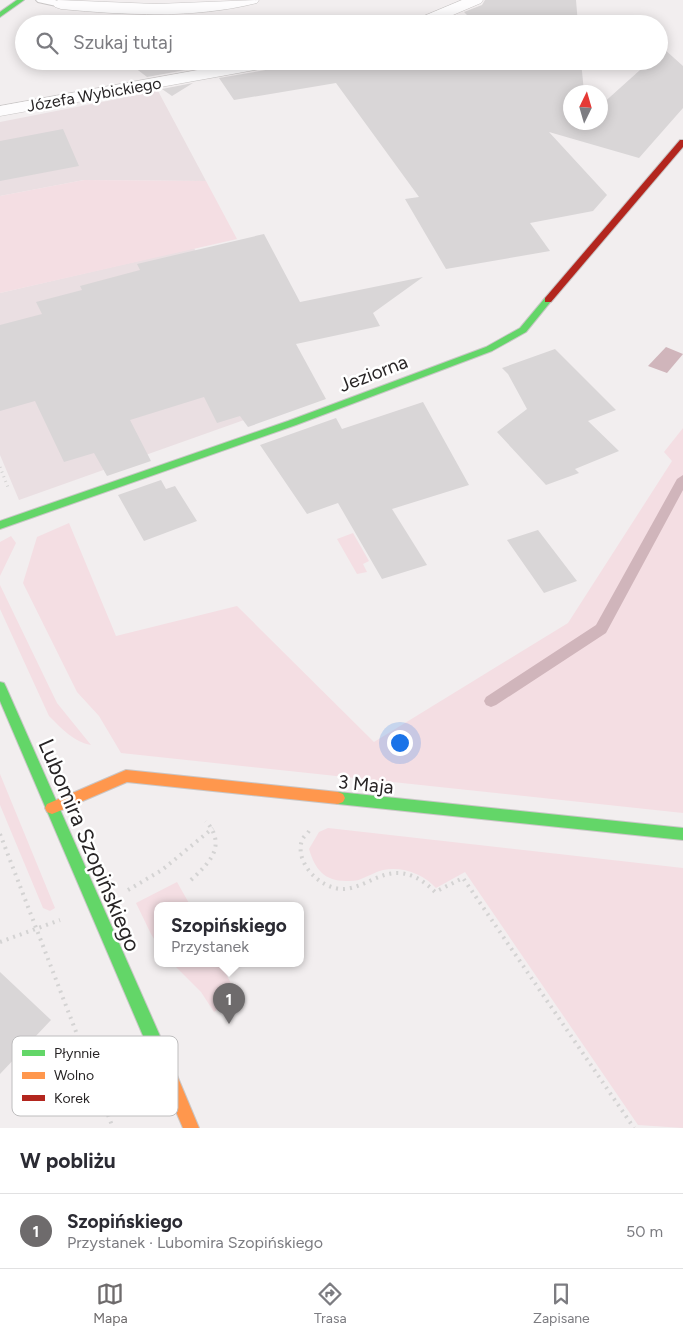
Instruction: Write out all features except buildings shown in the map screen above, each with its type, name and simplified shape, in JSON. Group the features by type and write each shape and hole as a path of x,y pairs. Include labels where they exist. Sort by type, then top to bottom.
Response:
{"street":[{"path":"0,16 21,0"},
{"path":"61,4 108,7 193,7 251,0"},
{"path":"440,15 476,0"},
{"name":"Józefa Wybickiego","path":"0,111 227,70"},
{"name":"Jeziorna","path":"0,524 310,416 489,349 523,330 683,142"},
{"name":"Lubomira Szopińskiego","path":"0,687 151,1036"},
{"name":"3 Maja","path":"52,808 126,776 683,834"},
{"name":"Lubomira Szopińskiego","path":"178,1098 191,1128"}],"lane":[{"path":"42,0 61,4"}],"path":[{"path":"0,467 10,492"},
{"path":"191,880 211,862 217,845 214,828 203,818"},
{"path":"313,825 302,840 302,854 312,876 328,887 344,889 388,873 407,874 424,882 435,892 463,878 634,1128"},
{"path":"0,834 78,1036"},
{"path":"108,1116 113,1128"}],"shaded area":[{"path":"158,91 206,181 84,180 0,196 0,122"},
{"path":"84,180 206,181 237,239 0,293 0,196"},
{"path":"194,248 281,407 19,500 0,455 0,293"},
{"path":"666,347 683,354 667,373 648,366"},
{"path":"683,428 683,813 121,753 99,716 77,692 23,583 37,537 69,523 116,636 237,606 374,742 568,623 672,461 664,452"},
{"path":"353,533 369,561 363,564 367,572 357,574 337,539"},
{"path":"11,536 16,543 0,576 0,542"},
{"path":"0,585 57,703 91,745 73,738 49,716 0,609"},
{"path":"0,774 55,908 50,911 43,908 0,805"},
{"path":"328,828 683,868 683,1128 638,1125 465,872 436,888 419,875 398,869 383,870 356,881 332,879 318,868 309,849 319,832"},
{"path":"177,882 188,902 154,902 154,939 136,903"},
{"path":"176,967 222,967 238,996 214,1012 201,992"}],"waterway":[{"path":"491,701 601,629 683,479"}],"traffic: fast":[{"path":"0,15 21,0"},
{"path":"0,525 292,423 489,349 523,330 548,300"},
{"path":"0,687 152,1036"},
{"path":"338,798 683,834"}],"traffic: slow":[{"path":"52,808 126,776 338,798"},
{"path":"178,1098 191,1128"}],"traffic: jam":[{"path":"548,300 683,142"}],"place":[{"name":"Szopińskiego","path":"229,1024"}]}
